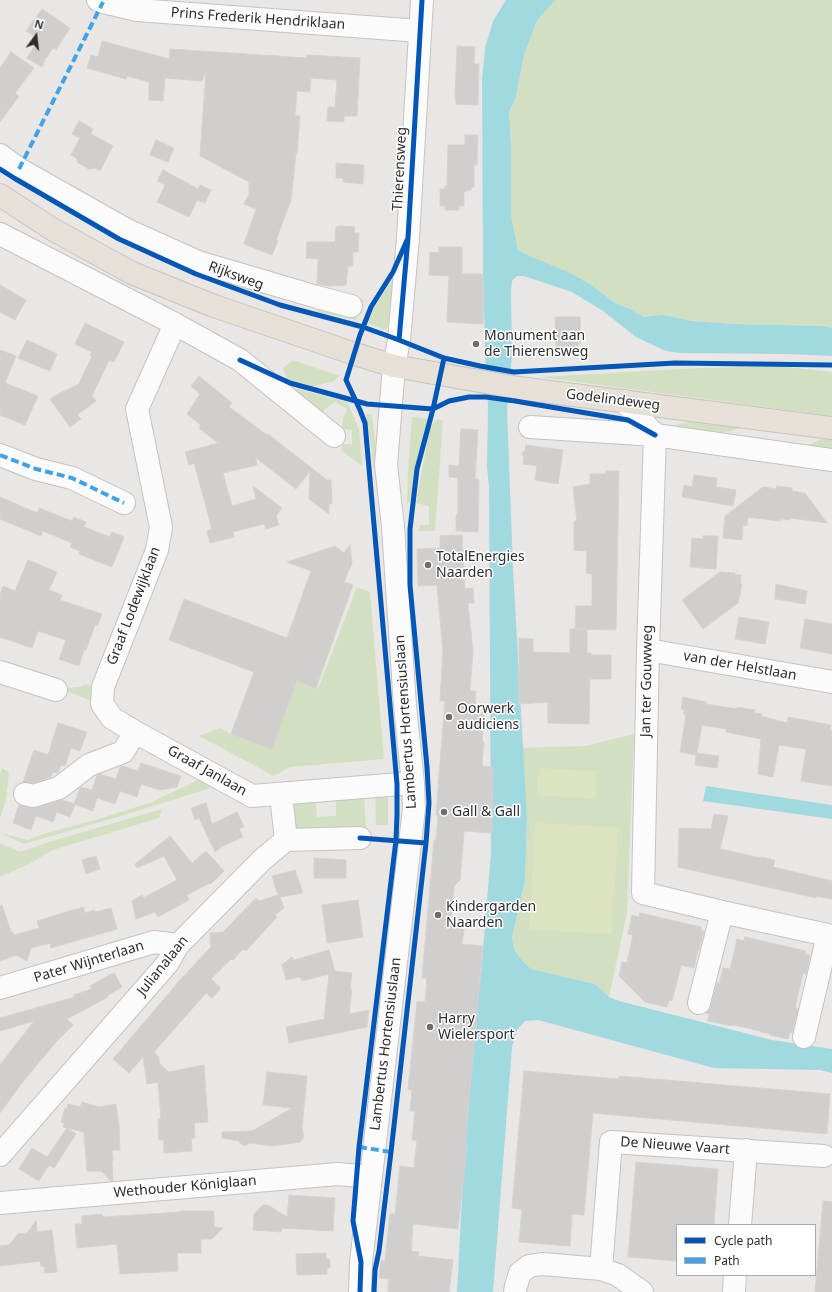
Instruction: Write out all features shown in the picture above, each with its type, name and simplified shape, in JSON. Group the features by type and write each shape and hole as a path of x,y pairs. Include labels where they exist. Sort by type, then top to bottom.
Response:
{"main road":[{"path":"0,195 52,229 132,273 214,306 394,366"},
{"name":"Godelindeweg","path":"394,366 519,388 832,428"}],"street":[{"name":"Prins Frederik Hendriklaan","path":"98,0 137,10 176,6 420,31"},
{"name":"Thierensweg","path":"394,366 399,340 408,238 422,0"},
{"name":"Rijksweg","path":"0,155 20,169 127,230 198,262 316,297 352,306"},
{"path":"0,234 175,324 240,360 334,436"},
{"name":"Graaf Lodewijklaan","path":"102,704 103,687 157,550 161,527 137,409 175,324"},
{"name":"Lambertus Hortensiuslaan","path":"360,1292 361,1262 414,809 413,783 405,706 393,527 386,465 394,366"},
{"path":"624,401 655,435"},
{"path":"530,427 655,435 832,460"},
{"name":"Jan ter Gouwweg","path":"655,435 648,650 643,893 830,936 804,1037"},
{"path":"0,455 36,469 72,478 124,503"},
{"name":"van der Helstlaan","path":"648,650 832,682"},
{"path":"0,672 56,690"},
{"name":"Graaf Janlaan","path":"102,704 112,718 252,796 281,795 413,783"},
{"path":"25,794 33,796 59,788 89,765 123,752 136,732"},
{"path":"281,795 286,840 360,838"},
{"name":"Julianalaan","path":"0,1155 167,964 178,945 263,859 286,840"},
{"path":"699,1003 722,912"},
{"name":"Pater Wijnterlaan","path":"0,988 154,942 178,945"},
{"name":"De Nieuwe Vaart","path":"601,1269 611,1142 824,1156"},
{"name":"De Nieuwe Vaart","path":"740,1224 746,1150"},
{"name":"Wethouder Königlaan","path":"0,1203 338,1174 371,1177"},
{"path":"515,1292 520,1273 529,1266 542,1264 601,1269 618,1275 642,1292"},
{"path":"734,1292 735,1276"}],"green space":[{"path":"555,0 832,0 832,328 824,326 733,324 693,321 665,316 644,317 615,303 591,285 518,250 511,215 511,144 509,112 516,97 524,55 537,21"},
{"path":"392,281 394,281 392,306 387,328 384,330 368,322 376,304"},
{"path":"359,299 364,301 356,320 317,312 319,306"},
{"path":"293,360 340,376 332,382 313,386 286,379 283,368"},
{"path":"787,367 832,372 832,416 540,377 700,368"},
{"path":"286,386 347,402 359,429 362,466 341,450 343,444 352,444 352,430 342,429 343,419 347,409 335,402 325,409 319,417"},
{"path":"366,414 372,415 378,464 373,468 371,445"},
{"path":"412,417 429,419 415,472 410,501 407,504 408,471"},
{"path":"437,419 443,421 435,531 419,531 420,525 429,525 429,506 416,503 430,428"},
{"path":"688,422 741,428 722,433 671,426"},
{"path":"824,438 832,439 832,451 804,447"},
{"path":"357,587 370,592 384,759 290,767 274,776 199,736 220,728 231,734 272,749 297,681 318,689"},
{"path":"86,684 96,688 96,703 66,691 66,688 79,687"},
{"path":"634,734 627,913 609,997 595,984 531,969 514,949 512,938 525,880 527,818 521,748 585,746"},
{"path":"2,768 9,772 6,800 0,818 0,775"},
{"path":"538,768 598,771 596,799 537,795"},
{"path":"200,779 211,788 24,844 0,833 28,840 40,835 102,818 152,802"},
{"path":"388,792 388,825 376,825 375,794"},
{"path":"364,795 366,829 299,831 291,824 292,807 299,798 315,797 317,817 336,816 336,797"},
{"path":"162,809 159,818 53,850 29,864 0,877 0,843 20,852"},
{"path":"535,823 618,827 612,934 529,930"}],"water":[{"path":"506,0 555,0 537,21 524,55 516,97 509,112 511,144 511,215 518,250 570,273 591,285 615,303 644,317 663,315 693,321 733,324 824,326 832,328 832,356 681,353 666,351 636,337 603,311 572,292 524,276 517,276 512,281 512,356 507,410 513,568 527,818 525,880 512,938 514,949 531,969 595,984 609,997 619,1001 772,1040 832,1049 832,1073 820,1070 714,1068 538,1020 525,1021 517,1030 512,1047 493,1292 457,1292 471,1032 481,973 491,853 489,487 487,467 488,407 483,269 482,79 485,48 493,21"},
{"path":"706,786 832,805 832,819 703,801"}],"building":[{"path":"42,9 70,28 56,50 53,48 46,57 42,67 27,58 39,39 26,31"},
{"path":"102,41 169,59 170,49 307,58 307,55 360,58 357,116 344,116 344,122 327,121 328,107 335,107 337,80 311,78 310,92 297,91 295,116 300,116 291,200 272,255 244,244 256,209 244,204 249,194 249,182 200,156 206,71 202,81 165,78 163,101 149,100 149,82 127,76 126,79 87,68 91,55 98,57"},
{"path":"457,46 475,47 474,64 479,64 478,105 456,104"},
{"path":"11,52 34,68 15,93 19,96 0,122 0,68"},
{"path":"79,121 93,129 91,134 113,146 100,171 95,168 88,169 78,163 76,158 71,155 80,138 72,134"},
{"path":"465,135 478,135 477,165 474,165 474,187 471,187 471,190 464,192 464,206 459,206 459,210 445,210 445,206 440,206 440,189 445,189 445,186 447,186 448,145 465,145"},
{"path":"156,140 174,148 168,162 150,155"},
{"path":"336,163 364,165 363,184 343,182 343,178 336,178"},
{"path":"163,170 198,189 200,185 211,190 205,203 197,200 189,217 157,202 165,185 157,181"},
{"path":"336,227 355,227 354,233 359,233 358,252 353,252 353,266 348,266 346,285 330,286 317,284 318,259 306,258 307,242 335,242"},
{"path":"439,247 462,247 462,274 482,274 484,283 483,324 447,322 449,276 429,275 430,252 439,253"},
{"path":"0,285 26,300 15,320 0,312"},
{"path":"555,317 580,317 581,341 576,349 556,349"},
{"path":"85,323 124,342 114,362 109,360 92,396 96,401 77,415 81,419 70,427 50,399 79,384 92,356 90,355 92,352 75,344"},
{"path":"27,340 57,354 50,371 18,358"},
{"path":"0,350 16,356 5,383 38,396 25,425 0,415"},
{"path":"199,376 232,403 229,407 267,435 268,434 327,480 331,480 332,504 329,504 329,514 309,499 310,471 296,489 255,457 257,465 223,473 232,506 256,499 253,486 282,508 276,516 279,525 266,529 264,524 233,532 234,537 210,543 207,531 212,529 194,463 189,465 185,452 218,443 199,428 201,425 187,414 200,394 191,386"},
{"path":"461,429 478,430 475,479 479,480 478,532 456,531 456,515 458,514 458,478 449,477 449,465 459,466"},
{"path":"526,445 563,450 558,484 535,480 537,466 523,464 524,458 522,453 525,451"},
{"path":"606,471 619,471 616,630 575,629 576,606 592,606 592,574 586,573 587,551 574,550 574,521 577,521 573,487 590,484 590,474 606,474"},
{"path":"694,475 717,478 716,487 736,490 733,506 682,497 684,485 692,487"},
{"path":"777,486 792,488 792,491 805,493 827,523 790,518 790,520 780,519 780,521 748,517 747,526 743,525 742,540 723,538 725,516 763,487 776,489"},
{"path":"0,497 37,513 39,508 72,521 74,517 86,522 84,527 110,537 112,532 124,537 112,567 79,554 80,551 70,547 72,543 43,531 41,536 0,519"},
{"path":"462,535 465,589 473,588 474,603 468,603 473,651 470,691 476,691 475,712 484,712 482,766 493,767 492,833 464,831 460,880 454,886 451,918 456,919 455,928 464,929 462,944 483,946 465,1144 467,1144 458,1229 413,1224 411,1251 419,1252 418,1256 453,1260 449,1292 388,1292 389,1279 379,1278 381,1260 385,1261 390,1214 395,1214 400,1166 414,1168 417,1140 412,1140 415,1111 410,1111 412,1090 408,1089 417,1002 425,1002 427,978 422,978 434,840 436,840 438,815 436,815 445,701 440,701 443,652 437,585 418,586 417,549 440,548 440,536"},
{"path":"703,536 718,536 716,569 690,567 692,538 703,539"},
{"path":"350,545 352,563 344,582 353,585 316,688 297,681 272,749 231,734 254,672 169,640 184,599 287,638 311,571 287,562 335,546 344,553"},
{"path":"28,560 57,572 49,590 62,595 60,600 102,614 98,625 95,625 79,666 59,659 66,640 38,631 32,648 0,637 0,595 3,586 15,591"},
{"path":"720,572 741,575 740,584 742,584 738,603 703,629 682,600"},
{"path":"776,584 807,591 805,604 775,599"},
{"path":"739,617 769,622 765,644 735,639"},
{"path":"805,619 832,624 832,654 800,648"},
{"path":"570,629 587,629 587,653 591,653 591,655 611,655 611,679 590,679 589,724 548,723 548,702 519,704 519,638 533,639 533,652 570,653"},
{"path":"683,697 706,702 706,704 755,710 754,713 762,714 761,716 787,723 788,717 831,725 832,786 801,781 806,749 779,745 773,777 758,774 761,739 726,732 726,729 702,725 697,753 719,756 717,768 695,765 696,755 680,752 686,715 684,715 684,710 681,709"},
{"path":"58,723 87,732 80,751 71,748 65,766 61,765 58,773 53,772 51,777 33,783 23,782 34,750 48,755"},
{"path":"141,763 181,776 177,787 160,790 141,784 137,797 120,791 115,804 97,798 93,811 74,804 81,787 92,790 97,775 100,774 116,779 120,767 122,766 138,771"},
{"path":"62,800 75,804 70,817 57,812 53,822 36,816 31,830 13,823 19,805 36,808"},
{"path":"206,803 212,824 237,812 244,827 239,829 243,837 221,847 215,852 199,818 195,820 191,808"},
{"path":"714,814 728,816 720,849 775,860 773,867 832,881 832,899 816,896 816,898 678,867 679,828 711,829"},
{"path":"170,836 192,863 206,851 224,871 211,884 210,883 187,895 189,900 158,917 155,912 136,919 132,901 142,895 143,898 177,880 164,856 137,868 135,864"},
{"path":"96,856 100,869 86,874 82,860"},
{"path":"314,858 346,860 346,878 314,878"},
{"path":"295,870 303,893 280,897 284,908 275,915 277,917 246,951 243,949 211,979 221,988 212,998 206,993 154,1052 159,1057 159,1063 169,1072 204,1065 208,1122 194,1123 195,1138 191,1138 192,1151 164,1153 164,1140 159,1140 158,1119 161,1119 158,1082 147,1084 143,1057 129,1073 113,1059 180,980 211,947 210,933 223,932 256,898 259,901 278,895 272,876"},
{"path":"358,900 363,937 327,943 322,905"},
{"path":"2,905 11,932 12,931 14,935 39,928 37,921 83,907 85,913 94,910 95,912 111,908 117,929 51,948 50,943 31,948 27,961 16,955 0,961 0,906"},
{"path":"640,913 701,927 701,931 704,931 694,968 681,965 672,1001 669,1000 667,1007 645,1002 619,976 622,962 627,963 633,935 628,934 632,915 639,917"},
{"path":"745,937 806,951 805,954 810,955 806,974 803,973 795,1008 798,1009 792,1033 790,1032 788,1039 748,1028 708,1021 709,1014 706,1013 711,1006 717,983 719,984 723,968 730,969 737,939 744,941"},
{"path":"329,950 335,971 352,973 349,1014 369,1010 367,1027 289,1043 286,1027 324,1019 329,974 302,981 300,977 286,980 282,965 292,957 294,960"},
{"path":"114,973 122,987 107,996 108,997 67,1019 73,1025 56,1042 22,1083 0,1113 0,1065 34,1021 0,1031 0,1018 75,997 74,995 92,989 90,986"},
{"path":"524,1071 619,1079 619,1076 830,1094 827,1134 593,1113 584,1215 572,1214 570,1246 519,1242 522,1209 512,1208"},
{"path":"267,1072 307,1076 302,1128 304,1137 300,1142 272,1146 250,1143 244,1146 238,1141 222,1138 222,1132 252,1131 292,1108 263,1105"},
{"path":"82,1102 99,1107 116,1104 120,1150 112,1150 113,1181 111,1181 101,1171 87,1171 84,1132 63,1127 64,1123 61,1122 65,1108 67,1109 68,1104 80,1107"},
{"path":"67,1128 76,1134 54,1168 49,1165 39,1181 19,1169 32,1148 47,1157"},
{"path":"636,1162 718,1169 714,1224 676,1224 676,1261 628,1257"},
{"path":"289,1195 335,1198 333,1231 282,1228 281,1232 253,1230 254,1214 263,1205 268,1205 287,1217"},
{"path":"823,1201 832,1202 832,1292 815,1292"},
{"path":"181,1211 214,1211 214,1227 223,1228 212,1239 201,1239 201,1253 177,1253 178,1271 120,1274 117,1244 77,1248 75,1224 82,1224 82,1216 102,1214 103,1217"},
{"path":"36,1221 37,1232 52,1230 57,1272 45,1273 44,1266 41,1267 40,1261 0,1266 0,1246 9,1245 18,1234 27,1233"},
{"path":"326,1253 326,1258 330,1260 330,1267 327,1269 327,1274 297,1275 296,1254"}],"marked path":[{"path":"19,169 103,2"},
{"path":"0,455 36,469 72,478 124,503"},
{"path":"359,1147 391,1152"}],"cycle path":[{"path":"399,340 408,238 422,0"},
{"path":"0,169 119,239 196,274 280,305 363,327 444,358 514,372 675,363 832,365"},
{"path":"360,1292 361,1262 353,1221 359,1147 396,840 397,784 365,423 346,380 360,335 371,307 393,272 408,238"},
{"path":"374,1292 375,1270 379,1251 391,1152 426,843 429,803 410,585 410,529 417,469 433,409 444,358"},
{"path":"240,360 290,383 367,404 433,409 449,401 469,397 486,397 628,420 655,435"},
{"path":"360,838 426,843"}],"place":[{"name":"Monument aan de Thierensweg","path":"476,344"},
{"name":"TotalEnergies Naarden","path":"428,565"},
{"name":"Oorwerk audiciens","path":"449,717"},
{"name":"Gall & Gall","path":"444,812"},
{"name":"Kindergarden Naarden","path":"438,915"},
{"name":"Harry Wielersport","path":"430,1027"}]}
